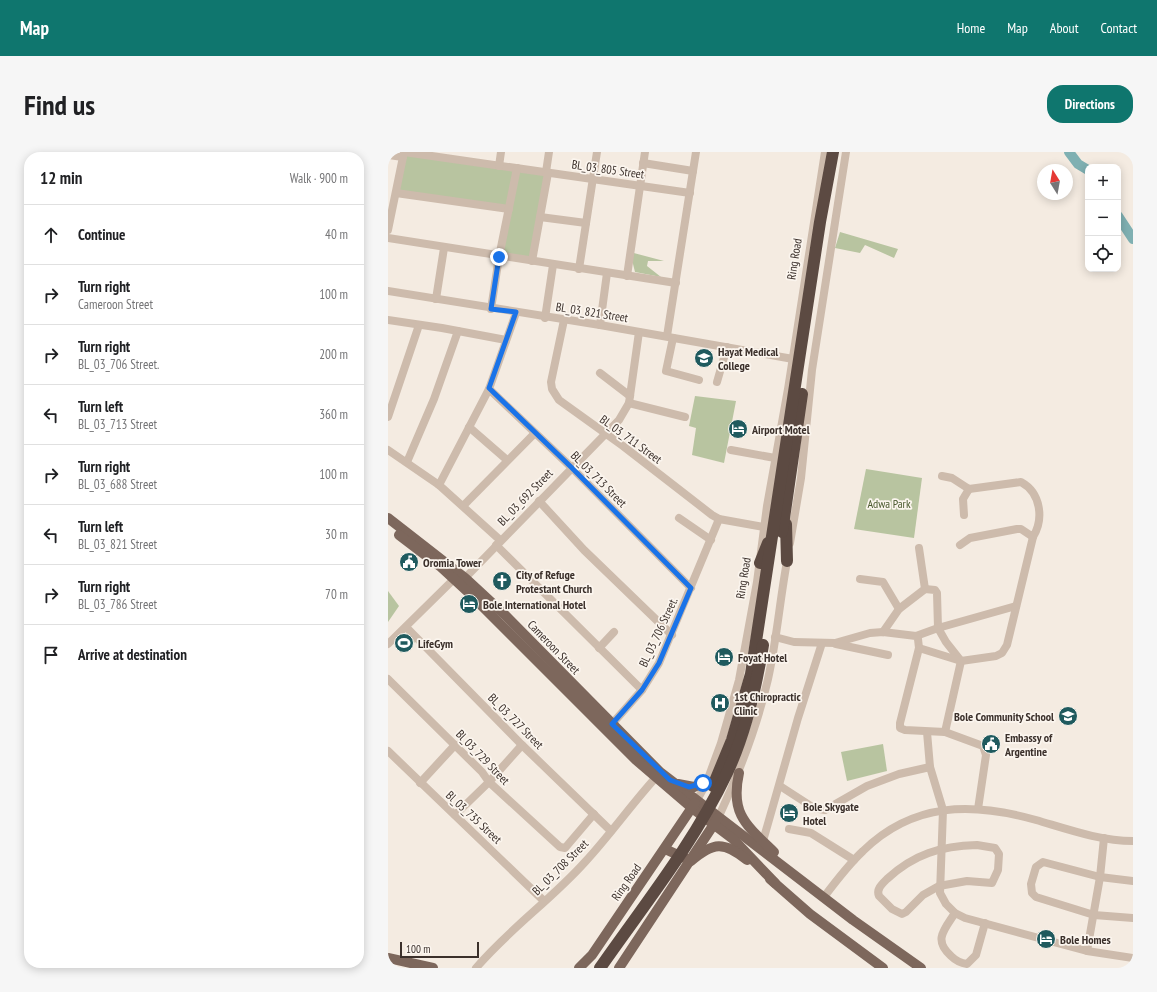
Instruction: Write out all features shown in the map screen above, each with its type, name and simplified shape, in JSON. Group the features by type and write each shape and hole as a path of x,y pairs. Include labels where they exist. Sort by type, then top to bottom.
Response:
{"highway":[{"name":"Ring Road","path":"592,968 686,833 719,772 747,693 776,522 820,222 833,152"},
{"name":"Ring Road","path":"600,968 690,839 728,771 743,731 756,684 768,567 785,513 840,152"},
{"path":"785,513 787,560"}],"main road":[{"name":"Cameroon Street","path":"388,518 465,578 501,618 639,757 658,775 694,804"},
{"name":"Cameroon Street","path":"388,527 501,618 612,724 639,757"},
{"path":"739,773 736,797 738,810 743,820 778,857 787,870"},
{"name":"Cameroon Street","path":"658,775 670,780 694,804"},
{"path":"670,780 689,787 698,786 706,781"},
{"path":"694,804 921,968"},
{"name":"Ring Road","path":"579,968 592,955 694,804"},
{"path":"619,968 628,951 691,861 717,820"},
{"path":"717,820 775,883"},
{"path":"691,861 710,847 721,846 730,848 775,883 810,914 883,968"},
{"path":"665,848 691,861"},
{"path":"573,968 592,955"},
{"path":"392,959 433,968"}],"street":[{"path":"499,166 501,152"},
{"path":"532,261 549,152"},
{"path":"580,269 597,152"},
{"path":"627,276 645,152"},
{"path":"696,152 676,283 666,371 699,380"},
{"name":"Ring Road","path":"694,804 706,781 722,743 768,567 764,527 793,359 825,152"},
{"path":"717,820 739,773 761,708 775,637 801,478 813,364 846,152"},
{"path":"388,230 404,154"},
{"name":"BL_03_805 Street","path":"388,155 452,155 499,166 690,193"},
{"path":"643,163 693,171"},
{"path":"491,309 499,257 517,168"},
{"path":"396,193 509,209"},
{"path":"540,216 586,223"},
{"path":"388,238 499,257 676,283"},
{"path":"436,299 444,248"},
{"path":"545,318 553,265"},
{"path":"600,325 607,273"},
{"name":"BL_03_821 Street","path":"388,291 545,318 600,325 793,359"},
{"path":"439,484 489,388 516,312"},
{"path":"388,320 506,340"},
{"name":"BL_03_711 Street","path":"564,320 552,376 552,389 559,400 719,519 764,527"},
{"path":"388,417 419,325"},
{"path":"407,462 434,400 458,331"},
{"name":"BL_03_692 Street","path":"465,578 571,467 619,420 630,399 639,332"},
{"path":"717,382 727,347"},
{"path":"600,373 630,399 685,417"},
{"name":"BL_03_713 Street","path":"489,388 571,467 691,588"},
{"path":"469,426 507,460"},
{"path":"464,505 535,433"},
{"path":"388,450 439,484 464,505 599,648 642,690"},
{"path":"731,450 775,458"},
{"path":"919,648 961,661 996,656 1002,653 1007,645 1033,537 1038,528 1040,512 1036,500 1027,485 1021,482 1012,482 969,489 952,478 942,476"},
{"path":"964,515 963,499 969,489"},
{"path":"539,501 584,550 672,635"},
{"path":"678,518 711,540"},
{"name":"BL_03_706 Street.","path":"612,724 642,690 659,663 672,635 719,519"},
{"path":"960,544 970,538 1017,528 1033,537"},
{"path":"919,548 925,589"},
{"path":"388,644 454,579"},
{"path":"860,580 883,582 899,610"},
{"path":"884,632 899,610 925,589 935,590 937,593 938,628 946,642 961,661"},
{"path":"835,643 870,633 884,632 916,636 938,628 1016,606"},
{"name":"BL_03_727 Street","path":"406,627 522,745 611,831"},
{"path":"599,648 614,632"},
{"path":"916,636 919,648 900,728 905,730 927,732 945,732 971,741 983,746 986,749 978,809"},
{"path":"775,637 794,642 835,643 888,655"},
{"path":"763,841 780,786 798,718 822,643"},
{"path":"945,732 961,661"},
{"name":"Bl_03_729 Street","path":"388,679 482,772 490,782 562,849 566,848 594,814"},
{"path":"927,732 930,767 943,810 943,848 939,886 940,893 946,904 955,913 965,918 1087,951 1133,958"},
{"path":"420,783 455,745"},
{"path":"455,815 490,782 522,745"},
{"name":"Bl_03_735 Street","path":"388,751 544,901"},
{"path":"780,786 814,808 825,810 867,786 899,774 930,767"},
{"name":"BL_03_708 Street","path":"476,968 517,925 585,863 658,775"},
{"path":"824,897 854,860 873,842 899,825 943,810 966,808 1014,814 1104,838 1133,841"},
{"path":"790,829 811,833 854,860"},
{"path":"1087,951 1100,877 1104,838"},
{"path":"977,845 995,848 999,854 998,870 992,882 954,882 939,886 923,895 906,912 902,914 882,902 877,893 882,883 902,865 920,855 943,848 977,845"},
{"path":"1133,881 1100,877 1043,862 1036,867 1031,884 1032,893 1036,897 1094,915 1133,918"},
{"path":"955,913 943,932 941,944 942,949 958,962 967,964 976,955 985,923"}],"green space":[{"path":"406,152 548,172 534,261 502,258 511,209 398,193"},
{"path":"840,232 898,249 894,258 865,245 860,253 835,248"},
{"path":"630,252 664,261 648,261 647,266 661,277 635,272"},
{"path":"695,396 736,401 724,463 692,455 696,428 689,426"},
{"name":"Adwa Park","path":"866,469 922,478 914,538 854,529"},
{"path":"388,591 399,606 388,622"},
{"name":"LifeGym","path":"407,633 415,642 401,653 394,644"},
{"path":"883,744 887,771 847,781 841,752"}],"waterway":[{"path":"1069,152 1078,164 1085,168"},
{"path":"1121,221 1133,239"}],"place":[{"name":"Hayat Medical College","path":"704,358"},
{"name":"Airport Motel","path":"738,429"},
{"name":"Oromia Tower","path":"409,562"},
{"name":"City of Refuge Protestant Church","path":"502,581"},
{"name":"Bole International Hotel","path":"469,604"},
{"name":"LifeGym","path":"404,643"},
{"name":"Foyat Hotel","path":"724,657"},
{"name":"1st Chiropractic Clinic","path":"720,703"},
{"name":"Bole Community School","path":"1068,716"},
{"name":"Embassy of Argentine","path":"991,744"},
{"name":"Bole Skygate Hotel","path":"789,813"},
{"name":"Bole Homes","path":"1046,939"}],"route":[{"path":"499,257 491,309 516,312 495,375 489,388 571,467 691,588 659,663 642,690 620,713 612,724 670,780 677,784 689,787 698,786 703,783"}]}
